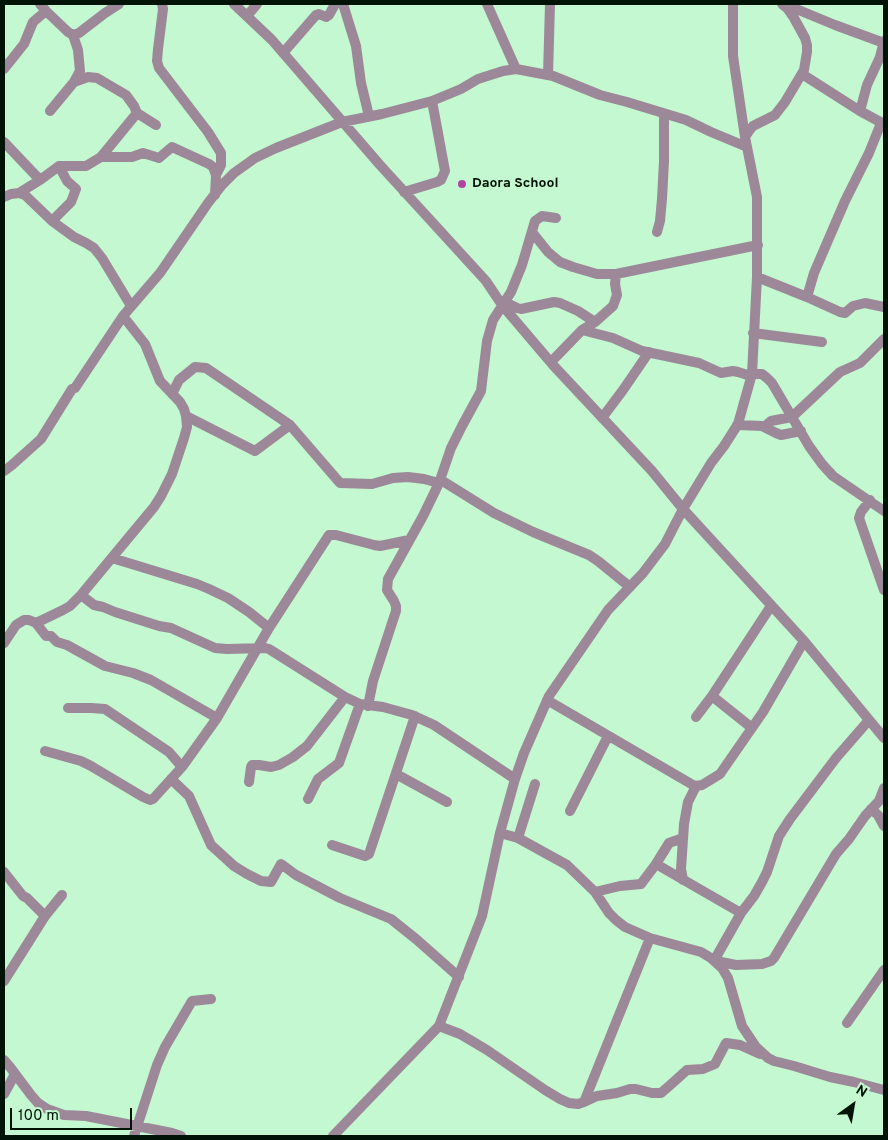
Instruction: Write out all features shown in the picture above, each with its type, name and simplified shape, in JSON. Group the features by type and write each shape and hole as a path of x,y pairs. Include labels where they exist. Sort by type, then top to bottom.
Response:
{"street":[{"path":"73,35 79,33 119,4"},
{"path":"162,4 157,61 159,68 208,132 221,153 222,165 216,175"},
{"path":"234,4 272,40 404,192 486,281 550,362 804,641 884,738"},
{"path":"247,16 257,4"},
{"path":"487,4 516,69"},
{"path":"548,75 550,4"},
{"path":"333,1136 439,1026 482,916 500,832 514,779 547,700 608,610 643,573 665,544 683,509 737,425 751,375 758,245 757,197 746,142 733,56 733,4"},
{"path":"746,142 749,131 753,126 774,115 786,102 802,74 806,61 807,45 794,18 783,4"},
{"path":"783,4 884,42 880,58 867,85 860,110"},
{"path":"4,69 24,44 33,22 43,7 73,35 78,50 80,71 74,82 50,111"},
{"path":"283,53 316,15 319,14 326,17 338,7 356,46 361,83 369,116"},
{"path":"4,471 41,439 72,389 75,388 123,316 160,273 222,185 234,173 255,158 276,148 342,122 410,108 432,101 478,80 503,71 516,69 548,75 600,95 686,120 711,132 746,142"},
{"path":"802,74 883,124 845,201 814,273 807,297"},
{"path":"74,82 88,77 97,78 126,95 137,113 156,125"},
{"path":"404,192 441,180 445,171 432,101"},
{"path":"4,197 19,192 59,166 86,166 101,156 137,113"},
{"path":"657,232 662,199 664,114"},
{"path":"4,142 40,180"},
{"path":"101,156 132,157 143,153 160,158 172,147 213,167 216,175 215,195"},
{"path":"52,221 71,202 76,189 67,180 59,166"},
{"path":"19,192 25,195 52,221 99,253 131,306"},
{"path":"308,799 318,779 339,763 364,705 396,611 394,601 387,590 387,584 391,573 440,482 451,448 481,391 493,320 511,292 537,218 542,216 556,218"},
{"path":"532,232 548,252 560,262 597,274 616,274 758,245"},
{"path":"550,362 582,330 596,322 613,306 617,295 616,274"},
{"path":"757,277 840,312 845,313 853,306 865,302 884,307"},
{"path":"504,304 521,309 554,302 560,303 596,322"},
{"path":"36,624 70,606 154,507 172,474 184,438 187,427 184,409 180,402 160,381 145,344 123,316"},
{"path":"582,330 612,338 642,351 699,363 721,374 732,371 751,375 762,374 768,378 822,464 833,476 884,511"},
{"path":"753,332 822,342"},
{"path":"764,427 771,421 792,417 840,372 860,363 884,339"},
{"path":"602,418 649,352"},
{"path":"172,394 179,380 195,367 206,368 290,425 340,483 372,484 393,478 408,477 440,482 494,513 589,556 630,587"},
{"path":"186,416 255,450 290,425"},
{"path":"737,425 756,425 781,435 801,432"},
{"path":"870,500 859,518 884,590"},
{"path":"45,751 81,761 150,800 156,797 182,767 217,718 269,628 329,535 380,546 409,540"},
{"path":"112,558 209,589 228,598 269,628"},
{"path":"81,595 94,605 103,606 115,612 171,628 215,648 265,648 274,651 345,697 364,705 396,710 416,716 434,725 514,779"},
{"path":"696,717 712,696 771,606"},
{"path":"4,643 16,626 24,620 29,620 36,624 46,636 51,636 57,642 67,644 105,666 144,676 217,718"},
{"path":"547,700 696,786 706,784 720,774 752,728 804,641"},
{"path":"712,696 752,728"},
{"path":"249,782 252,766 279,766 307,746 345,697"},
{"path":"68,708 104,709 169,752 182,767"},
{"path":"332,845 367,856 416,716"},
{"path":"713,959 762,882 779,836 790,819 836,758 869,720"},
{"path":"570,810 608,736"},
{"path":"396,774 447,802"},
{"path":"171,779 189,796 211,845 241,870 255,879 271,882 281,864 296,875 340,898 391,919 459,977"},
{"path":"518,838 535,784"},
{"path":"683,880 684,824 688,802 696,786"},
{"path":"500,832 518,838 567,864 595,892 609,913 625,927 650,938 701,952 721,962 736,965 762,964 774,958 836,854 879,801 884,788"},
{"path":"871,809 878,815 884,826"},
{"path":"595,892 620,886 641,884 669,843 684,838"},
{"path":"656,864 741,913"},
{"path":"4,872 23,896 45,916"},
{"path":"4,981 7,968 62,895"},
{"path":"584,1102 650,938"},
{"path":"713,959 728,978 742,1026 763,1054"},
{"path":"847,1023 884,970"},
{"path":"136,1131 164,1047 192,1001 211,999"},
{"path":"439,1026 460,1034 560,1099 570,1103 578,1104 597,1096 617,1094 630,1089 652,1093 661,1092 687,1070 703,1069 715,1064 726,1043 740,1045 763,1054 774,1061 884,1090"},
{"path":"4,1060 38,1102 47,1109 64,1115 86,1116 136,1131 172,1133 181,1136"},
{"path":"4,1094 15,1074"}],"place":[{"name":"Daora School","path":"462,184"}]}
